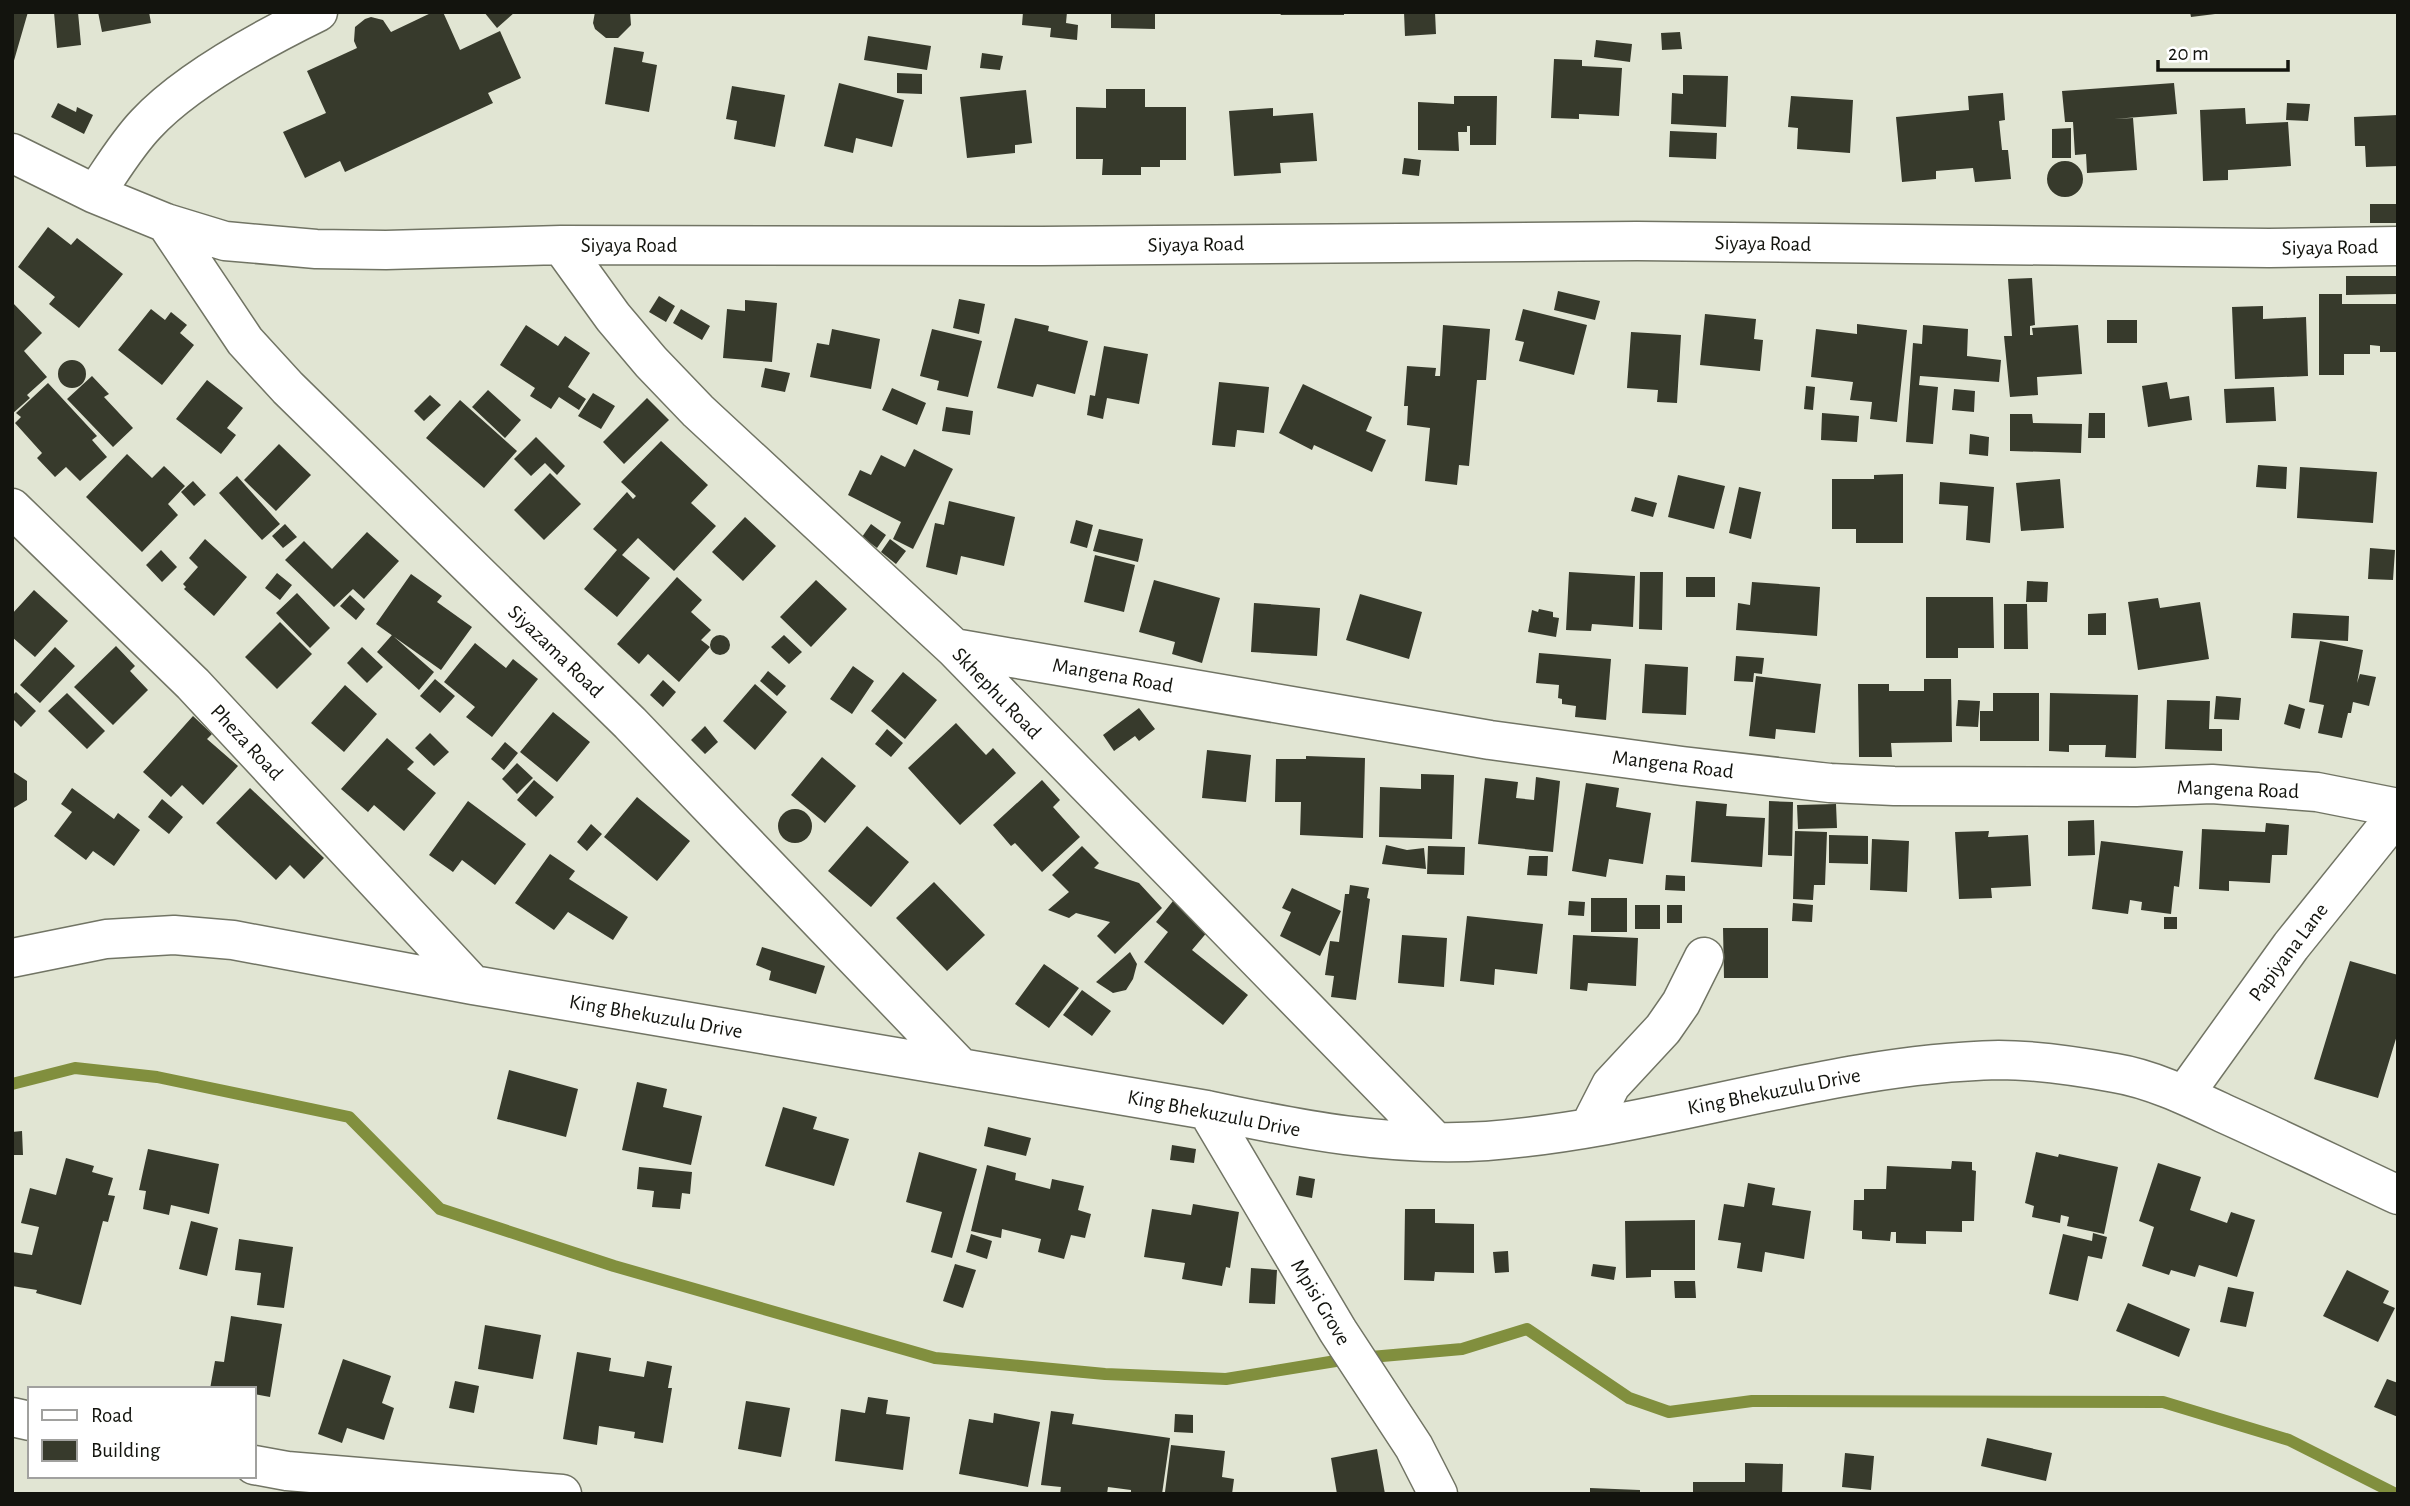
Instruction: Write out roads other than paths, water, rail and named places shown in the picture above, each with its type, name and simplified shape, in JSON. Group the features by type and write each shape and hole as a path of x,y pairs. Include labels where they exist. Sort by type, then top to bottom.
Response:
{"street":[{"path":"95,194 145,124 173,100 232,60 318,12"},
{"name":"Siyaya Road","path":"12,153 95,194 166,223 225,241 316,249 561,245 1042,246 1637,241 2269,248 2398,246"},
{"name":"Siyazama Road","path":"166,223 245,341 288,388 630,723 961,1068"},
{"name":"Skhephu Road","path":"561,245 613,317 650,362 688,401 954,648 1435,1142"},
{"name":"Pheza Road","path":"12,508 193,684 473,985"},
{"name":"Mangena Road","path":"954,648 1490,740 1803,780 1894,786 2136,787 2212,784 2317,792 2398,811"},
{"name":"Papiyana Lane","path":"2184,1095 2291,946 2398,811"},
{"name":"King Bhekuzulu Drive","path":"12,958 106,939 174,935 233,940 473,985 1207,1110 1307,1131 1370,1139 1435,1142 1487,1140 1589,1128 1896,1068 2001,1060 2119,1073 2184,1095 2398,1195"},
{"path":"1589,1128 1611,1085 1663,1028 1681,1003 1704,957"},
{"name":"Mpisi Grove","path":"1207,1110 1338,1331 1414,1447 1437,1494"},
{"path":"256,1465 287,1471 562,1494"}],"waterway":[{"path":"12,1084 75,1068 157,1077 349,1117 440,1209 614,1266 935,1358 1105,1374 1226,1379 1348,1359 1462,1349 1527,1329 1629,1398 1669,1412 1752,1401 2163,1402 2289,1440 2396,1494"}]}
